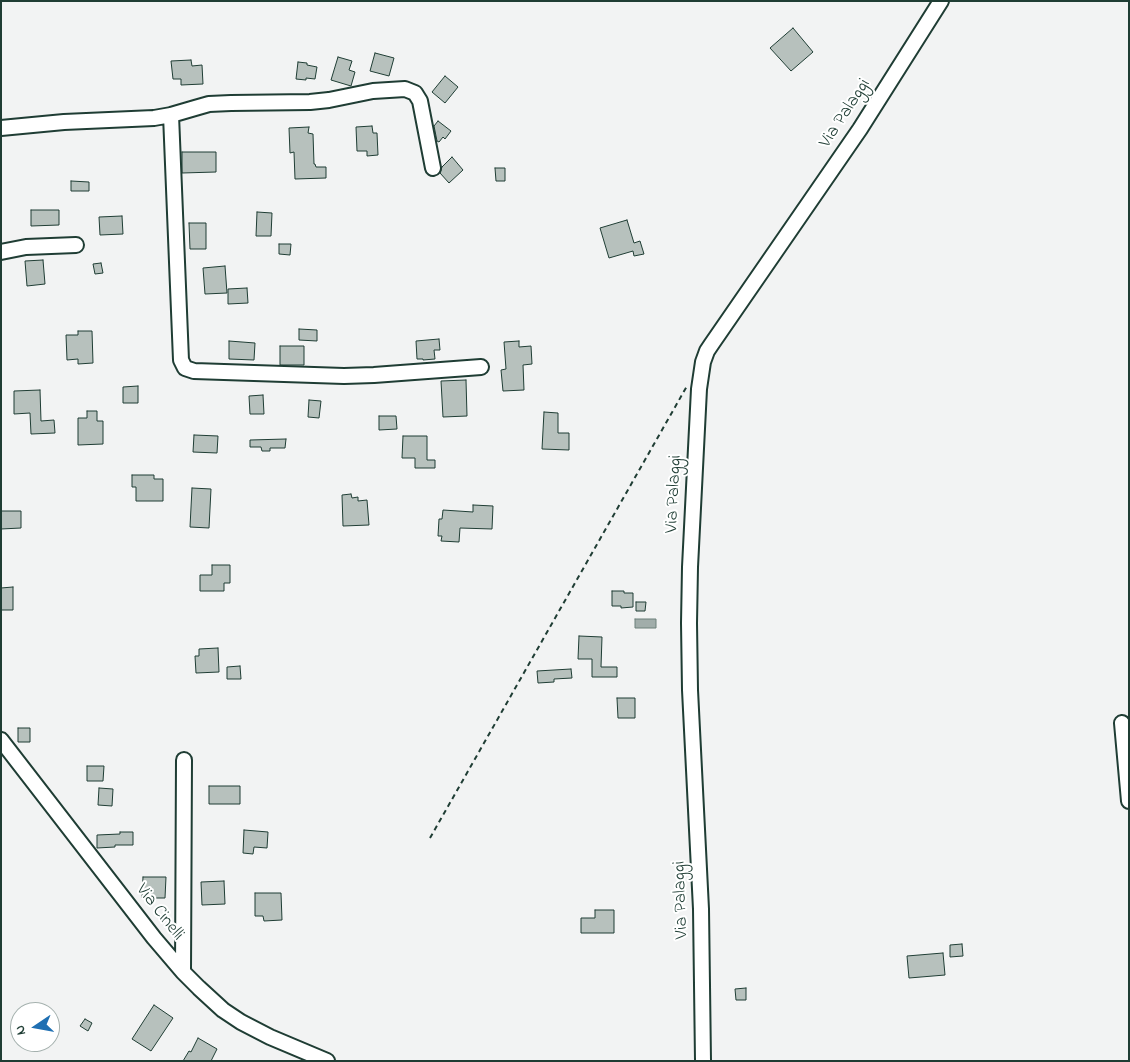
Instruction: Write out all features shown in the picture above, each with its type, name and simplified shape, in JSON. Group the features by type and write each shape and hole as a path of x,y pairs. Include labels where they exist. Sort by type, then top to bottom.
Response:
{"street":[{"name":"Via Palaggi","path":"703,1061 701,886 690,690 689,638 689,583 699,389 703,362 707,350 860,129 941,1"},
{"path":"1,128 64,122 154,118 209,104 310,102 378,90 408,89 415,93 420,101 433,168"},
{"path":"171,115 180,360 185,368 194,371 344,376 481,367"},
{"path":"1,252 26,247 76,244"},
{"path":"1122,723 1129,801"},
{"name":"Via Cinelli","path":"1,740 154,938 183,972 214,1003 231,1016 270,1037 327,1061"},
{"path":"183,972 184,760"}],"path":[{"path":"430,838 688,385"}],"shaded area":[{"path":"635,619 656,619 656,628 635,628"}],"building":[{"path":"793,28 813,52 791,71 770,48"},
{"path":"375,53 394,58 389,76 370,71"},
{"path":"338,57 352,61 349,70 355,72 351,86 331,80"},
{"path":"191,60 192,66 202,65 203,84 181,85 181,79 173,79 171,61"},
{"path":"298,62 317,67 315,79 296,79"},
{"path":"445,76 458,87 445,103 432,92"},
{"path":"438,121 451,131 445,139 443,137 439,142 437,141 434,126"},
{"path":"372,126 373,133 377,133 378,155 367,156 367,151 357,151 356,127"},
{"path":"309,127 308,133 313,134 314,164 316,167 326,167 326,178 295,179 294,152 290,153 289,128"},
{"path":"182,152 216,152 216,172 182,173"},
{"path":"452,157 463,170 449,183 440,173 442,167"},
{"path":"495,168 505,168 505,181 496,181"},
{"path":"71,181 89,182 89,191 71,191"},
{"path":"31,210 59,210 59,225 31,226"},
{"path":"257,212 272,213 271,236 256,236"},
{"path":"122,216 123,234 100,235 99,217"},
{"path":"627,220 634,243 640,241 644,254 634,256 633,251 609,258 600,228"},
{"path":"189,223 206,223 206,249 190,249"},
{"path":"279,244 291,244 290,255 279,254"},
{"path":"43,260 45,284 27,286 25,261"},
{"path":"101,263 103,273 95,274 93,264"},
{"path":"225,266 227,293 205,294 203,268"},
{"path":"247,288 248,303 228,304 228,289"},
{"path":"299,329 317,330 317,341 299,340"},
{"path":"78,331 92,331 93,363 78,364 78,359 67,360 66,335 78,335"},
{"path":"439,339 440,350 434,350 435,359 417,359 416,341"},
{"path":"229,341 255,343 254,360 229,359"},
{"path":"519,341 519,347 531,346 532,364 523,365 524,390 503,391 501,370 506,369 504,342"},
{"path":"280,346 304,346 304,365 280,365"},
{"path":"466,380 467,416 443,417 441,381"},
{"path":"138,386 138,403 123,403 123,387"},
{"path":"40,390 41,421 54,420 55,433 31,434 30,413 14,414 14,391"},
{"path":"263,395 264,414 250,414 249,396"},
{"path":"309,400 321,401 319,418 308,417"},
{"path":"87,411 97,411 97,421 103,421 103,444 78,445 78,418 87,418"},
{"path":"544,412 558,413 558,433 569,433 569,450 542,449"},
{"path":"379,416 396,416 397,429 379,430"},
{"path":"194,435 218,436 217,453 193,452"},
{"path":"403,436 427,436 427,460 435,460 435,468 415,468 415,458 402,458"},
{"path":"286,439 285,448 270,448 270,451 262,451 261,447 250,447 250,440"},
{"path":"132,475 154,475 154,479 163,479 163,501 136,501 136,487 132,487"},
{"path":"192,488 211,489 209,528 190,527"},
{"path":"351,494 352,498 358,497 358,501 367,500 369,525 343,526 342,495"},
{"path":"473,505 493,506 492,529 460,528 459,542 441,541 442,536 438,536 439,519 442,519 443,510 473,512"},
{"path":"1,511 21,511 21,528 1,529"},
{"path":"212,565 230,565 230,583 224,583 224,591 200,591 200,575 212,575"},
{"path":"13,587 13,610 1,610 1,588"},
{"path":"612,591 633,593 633,607 621,608 621,606 612,606"},
{"path":"636,602 646,602 645,611 636,611"},
{"path":"579,636 602,637 601,667 617,667 617,677 592,677 592,659 578,659"},
{"path":"218,648 219,672 196,673 195,656 199,656 199,649"},
{"path":"240,666 241,679 227,679 227,667"},
{"path":"571,669 572,678 554,679 554,682 538,683 537,671"},
{"path":"617,698 635,698 635,718 618,718"},
{"path":"18,728 30,728 30,742 18,742"},
{"path":"87,766 104,766 103,781 87,781"},
{"path":"209,786 240,786 240,804 209,804"},
{"path":"99,788 113,789 112,806 98,805"},
{"path":"244,830 268,832 267,848 254,847 253,854 243,853"},
{"path":"120,832 133,832 133,845 97,848 97,835 120,834"},
{"path":"143,877 166,877 165,898 142,898"},
{"path":"224,881 225,904 202,905 201,882"},
{"path":"255,893 281,893 282,920 264,921 263,916 255,916"},
{"path":"595,910 614,910 614,933 581,933 581,918 595,918"},
{"path":"962,944 963,956 950,957 950,945"},
{"path":"943,953 945,975 909,978 907,956"},
{"path":"746,988 746,1000 736,1000 735,989"},
{"path":"154,1005 173,1018 151,1051 132,1039"},
{"path":"85,1019 92,1023 88,1031 80,1026"},
{"path":"198,1038 217,1049 211,1061 183,1061 189,1051 191,1052"}]}
